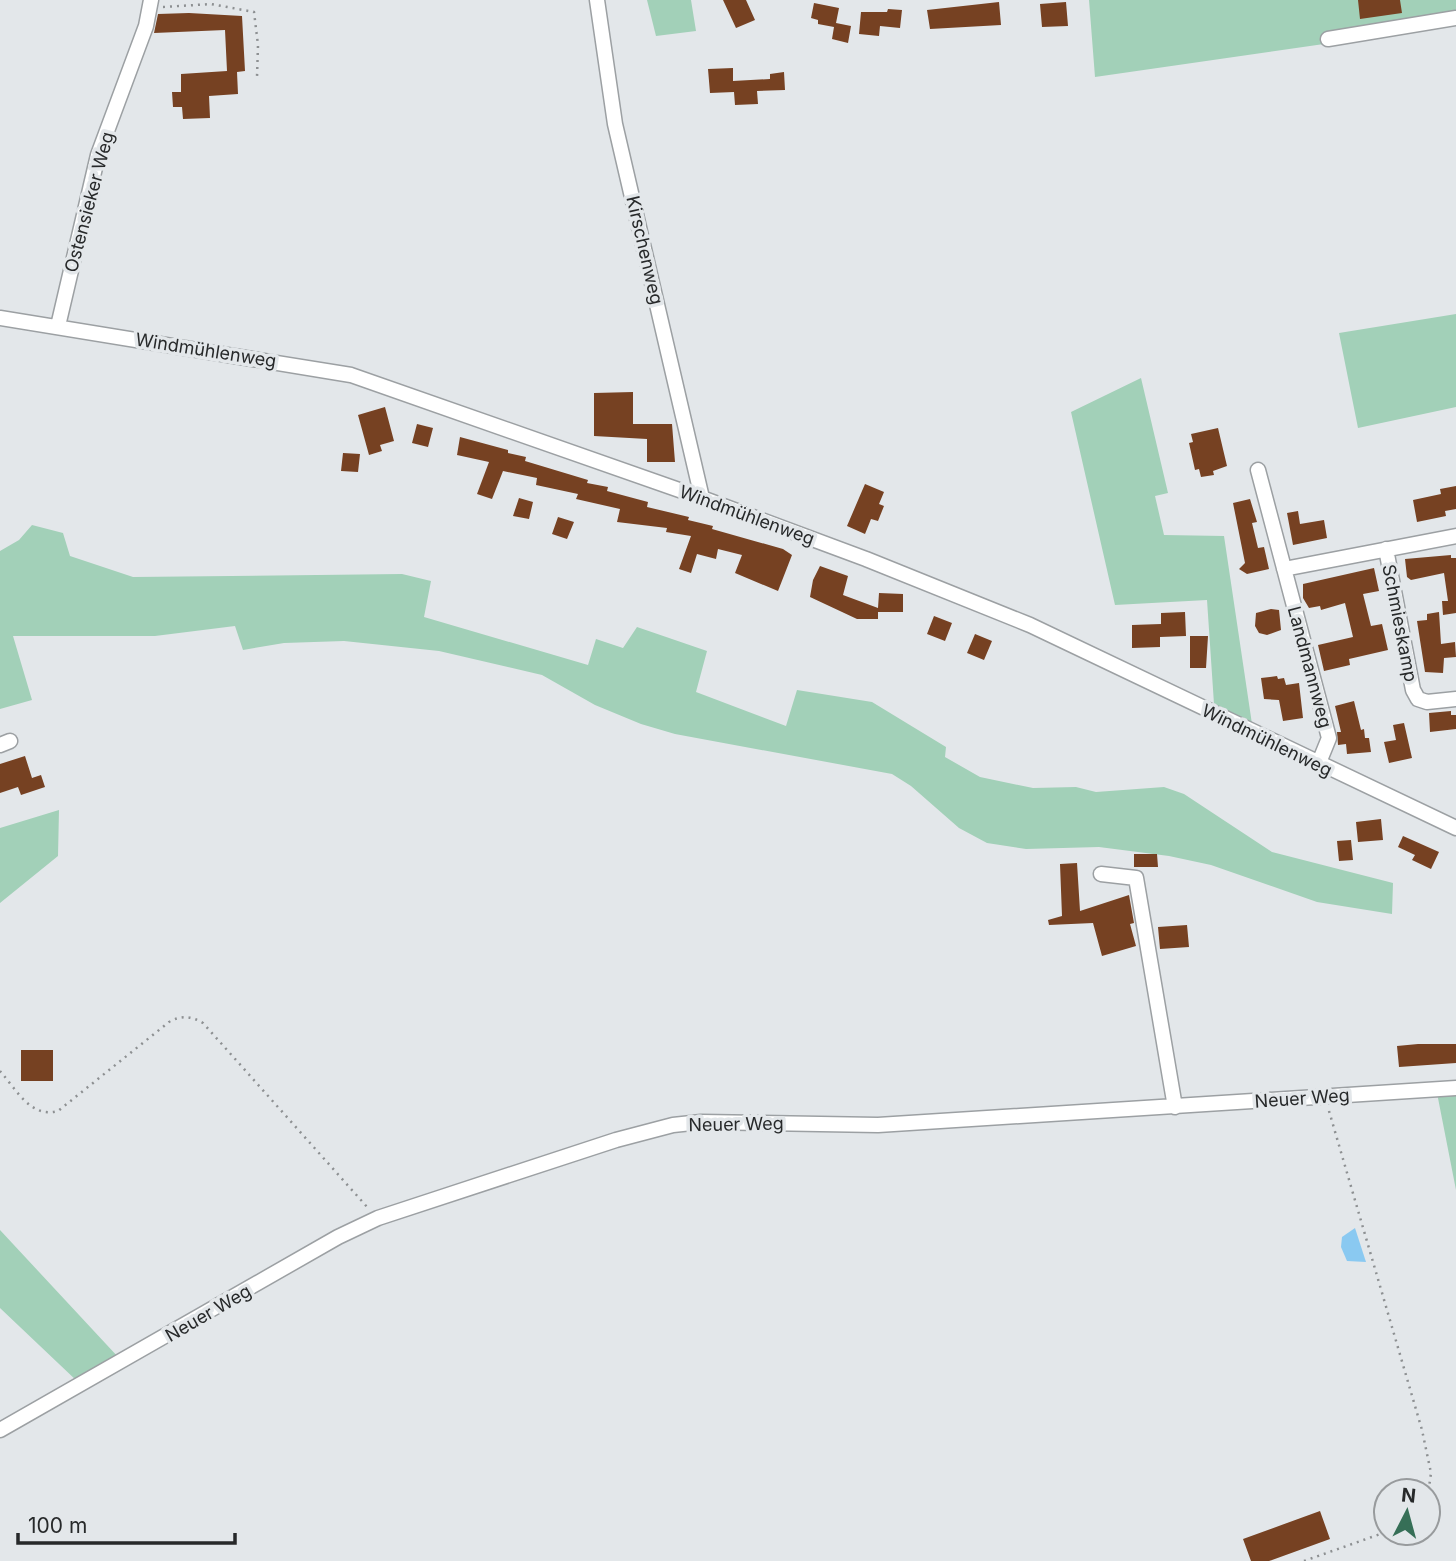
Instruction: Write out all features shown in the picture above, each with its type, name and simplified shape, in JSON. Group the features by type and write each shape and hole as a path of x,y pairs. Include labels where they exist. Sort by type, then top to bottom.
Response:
{"street":[{"name":"Kirschenweg","path":"597,0 615,124 702,498"},
{"name":"Ostensieker Weg","path":"58,326 98,155 146,26 150,4"},
{"path":"1328,39 1456,18"},
{"name":"Windmühlenweg","path":"0,318 351,375 702,498 866,559 1030,625 1318,765 1456,828"},
{"name":"Landmannweg","path":"1258,470 1329,738 1318,765"},
{"path":"1284,569 1456,536"},
{"name":"Schmieskamp","path":"1386,549 1413,690 1418,699 1427,702 1456,699"},
{"path":"1101,874 1136,878 1175,1107"},
{"name":"Neuer Weg","path":"0,1430 338,1237 378,1218 616,1140 673,1125 701,1122 878,1125 1456,1088"}],"path":[{"path":"150,4 211,5 254,12 258,44 257,77"},
{"path":"0,1071 34,1111 49,1114 58,1111 169,1022 177,1018 195,1018 203,1023 378,1218"},
{"path":"1325,1097 1422,1430 1430,1477"},
{"path":"1304,1561 1372,1537"}],"green space":[{"path":"647,0 691,0 696,31 656,36"},
{"path":"1089,0 1456,0 1456,25 1095,77"},
{"path":"1456,314 1456,407 1358,428 1339,333"},
{"path":"1141,378 1168,493 1155,496 1164,535 1224,536 1252,724 1214,704 1207,600 1115,605 1071,412"},
{"path":"32,525 63,533 70,556 133,577 402,574 431,581 424,617 588,665 596,639 623,648 637,627 707,651 696,692 786,726 797,690 872,702 946,747 945,757 980,777 1033,788 1076,787 1096,792 1164,787 1184,794 1272,852 1393,883 1392,914 1317,902 1211,865 1169,856 1099,847 1026,849 987,843 959,828 911,786 892,774 675,734 641,724 595,705 542,675 439,651 344,641 284,643 243,650 235,626 155,636 13,636 32,700 0,709 0,551 19,540"},
{"path":"59,810 58,856 0,903 0,828"},
{"path":"1456,1091 1456,1190 1437,1093"},
{"path":"0,1230 119,1358 78,1382 0,1308"}],"water":[{"path":"1355,1228 1366,1262 1347,1261 1341,1247 1342,1237"}],"building":[{"path":"723,0 746,0 755,20 736,28"},
{"path":"1358,0 1400,0 1402,13 1360,19"},
{"path":"999,2 1001,25 930,29 927,10"},
{"path":"1066,2 1068,26 1042,27 1040,4"},
{"path":"814,3 839,8 836,23 851,26 848,43 832,39 834,27 818,24 818,20 811,18"},
{"path":"888,9 902,10 900,28 880,26 879,36 859,34 861,12 887,12"},
{"path":"158,14 242,16 245,71 237,72 238,94 209,96 210,118 183,119 182,107 173,107 172,92 181,92 181,74 227,71 225,30 154,33"},
{"path":"733,68 733,81 770,79 770,74 784,72 785,90 757,91 758,104 735,105 734,92 710,93 708,69"},
{"path":"633,392 633,424 672,424 675,462 647,462 647,439 594,436 594,393"},
{"path":"385,407 394,441 380,445 382,451 369,455 358,415"},
{"path":"417,424 433,428 428,447 412,443"},
{"path":"1218,428 1227,466 1213,471 1214,475 1201,477 1199,469 1195,470 1189,443 1193,442 1191,434"},
{"path":"460,437 508,450 508,453 526,457 525,461 588,480 587,483 608,487 607,491 648,502 647,507 689,517 688,520 713,526 712,529 783,549 792,555 778,591 735,573 742,555 718,549 716,559 697,554 691,573 679,569 691,536 666,532 667,528 617,522 620,509 576,499 578,494 536,485 537,478 503,471 492,499 477,494 489,462 457,455"},
{"path":"343,453 360,454 358,472 341,471"},
{"path":"865,484 884,492 879,504 884,506 878,521 871,519 865,534 847,526"},
{"path":"1456,486 1456,509 1445,511 1446,516 1417,522 1413,500 1441,494 1440,489"},
{"path":"519,498 533,502 529,519 513,516"},
{"path":"1250,499 1257,522 1252,523 1258,548 1264,547 1269,569 1247,574 1239,569 1245,563 1233,503"},
{"path":"1298,511 1300,524 1324,520 1327,538 1293,545 1287,513"},
{"path":"558,517 574,522 567,539 552,534"},
{"path":"1451,555 1451,558 1456,558 1456,613 1443,615 1442,601 1448,601 1444,573 1411,580 1407,577 1405,559"},
{"path":"820,566 848,576 843,595 878,608 879,593 903,594 903,612 878,612 878,619 857,619 810,597 813,580"},
{"path":"1374,568 1379,591 1363,594 1371,626 1382,624 1388,650 1349,659 1350,665 1324,671 1318,645 1353,637 1345,603 1321,610 1320,606 1309,608 1303,598 1303,584"},
{"path":"1279,610 1281,630 1267,635 1259,633 1255,626 1256,613"},
{"path":"1185,612 1186,636 1160,637 1160,647 1132,648 1132,625 1161,624 1161,613"},
{"path":"1439,612 1441,644 1455,642 1456,657 1444,658 1443,673 1425,672 1417,621 1427,620 1427,614"},
{"path":"934,616 952,623 945,641 927,634"},
{"path":"975,634 992,641 984,660 967,653"},
{"path":"1190,636 1208,636 1206,668 1190,668"},
{"path":"1277,676 1278,679 1284,678 1286,685 1299,683 1303,718 1283,721 1279,700 1264,699 1261,678"},
{"path":"1354,701 1361,730 1364,729 1365,738 1369,738 1371,752 1347,754 1346,744 1338,745 1337,732 1341,732 1335,706"},
{"path":"1451,711 1451,715 1456,715 1456,729 1430,732 1429,713"},
{"path":"1404,723 1412,758 1389,763 1384,742 1396,740 1393,725"},
{"path":"25,756 32,778 41,775 45,787 21,795 18,787 0,793 0,764"},
{"path":"1381,819 1383,840 1358,842 1356,822"},
{"path":"1403,836 1439,852 1431,869 1412,860 1415,855 1398,847"},
{"path":"1351,840 1353,860 1339,861 1337,841"},
{"path":"1134,854 1157,854 1158,867 1134,867"},
{"path":"1077,863 1080,911 1129,895 1134,923 1130,924 1136,946 1102,956 1093,923 1049,925 1048,920 1062,916 1060,864"},
{"path":"1187,925 1189,947 1160,949 1158,927"},
{"path":"1456,1044 1456,1063 1399,1067 1397,1046"},
{"path":"21,1050 53,1050 53,1081 21,1081"},
{"path":"1320,1511 1330,1539 1269,1561 1251,1561 1243,1539"}]}
